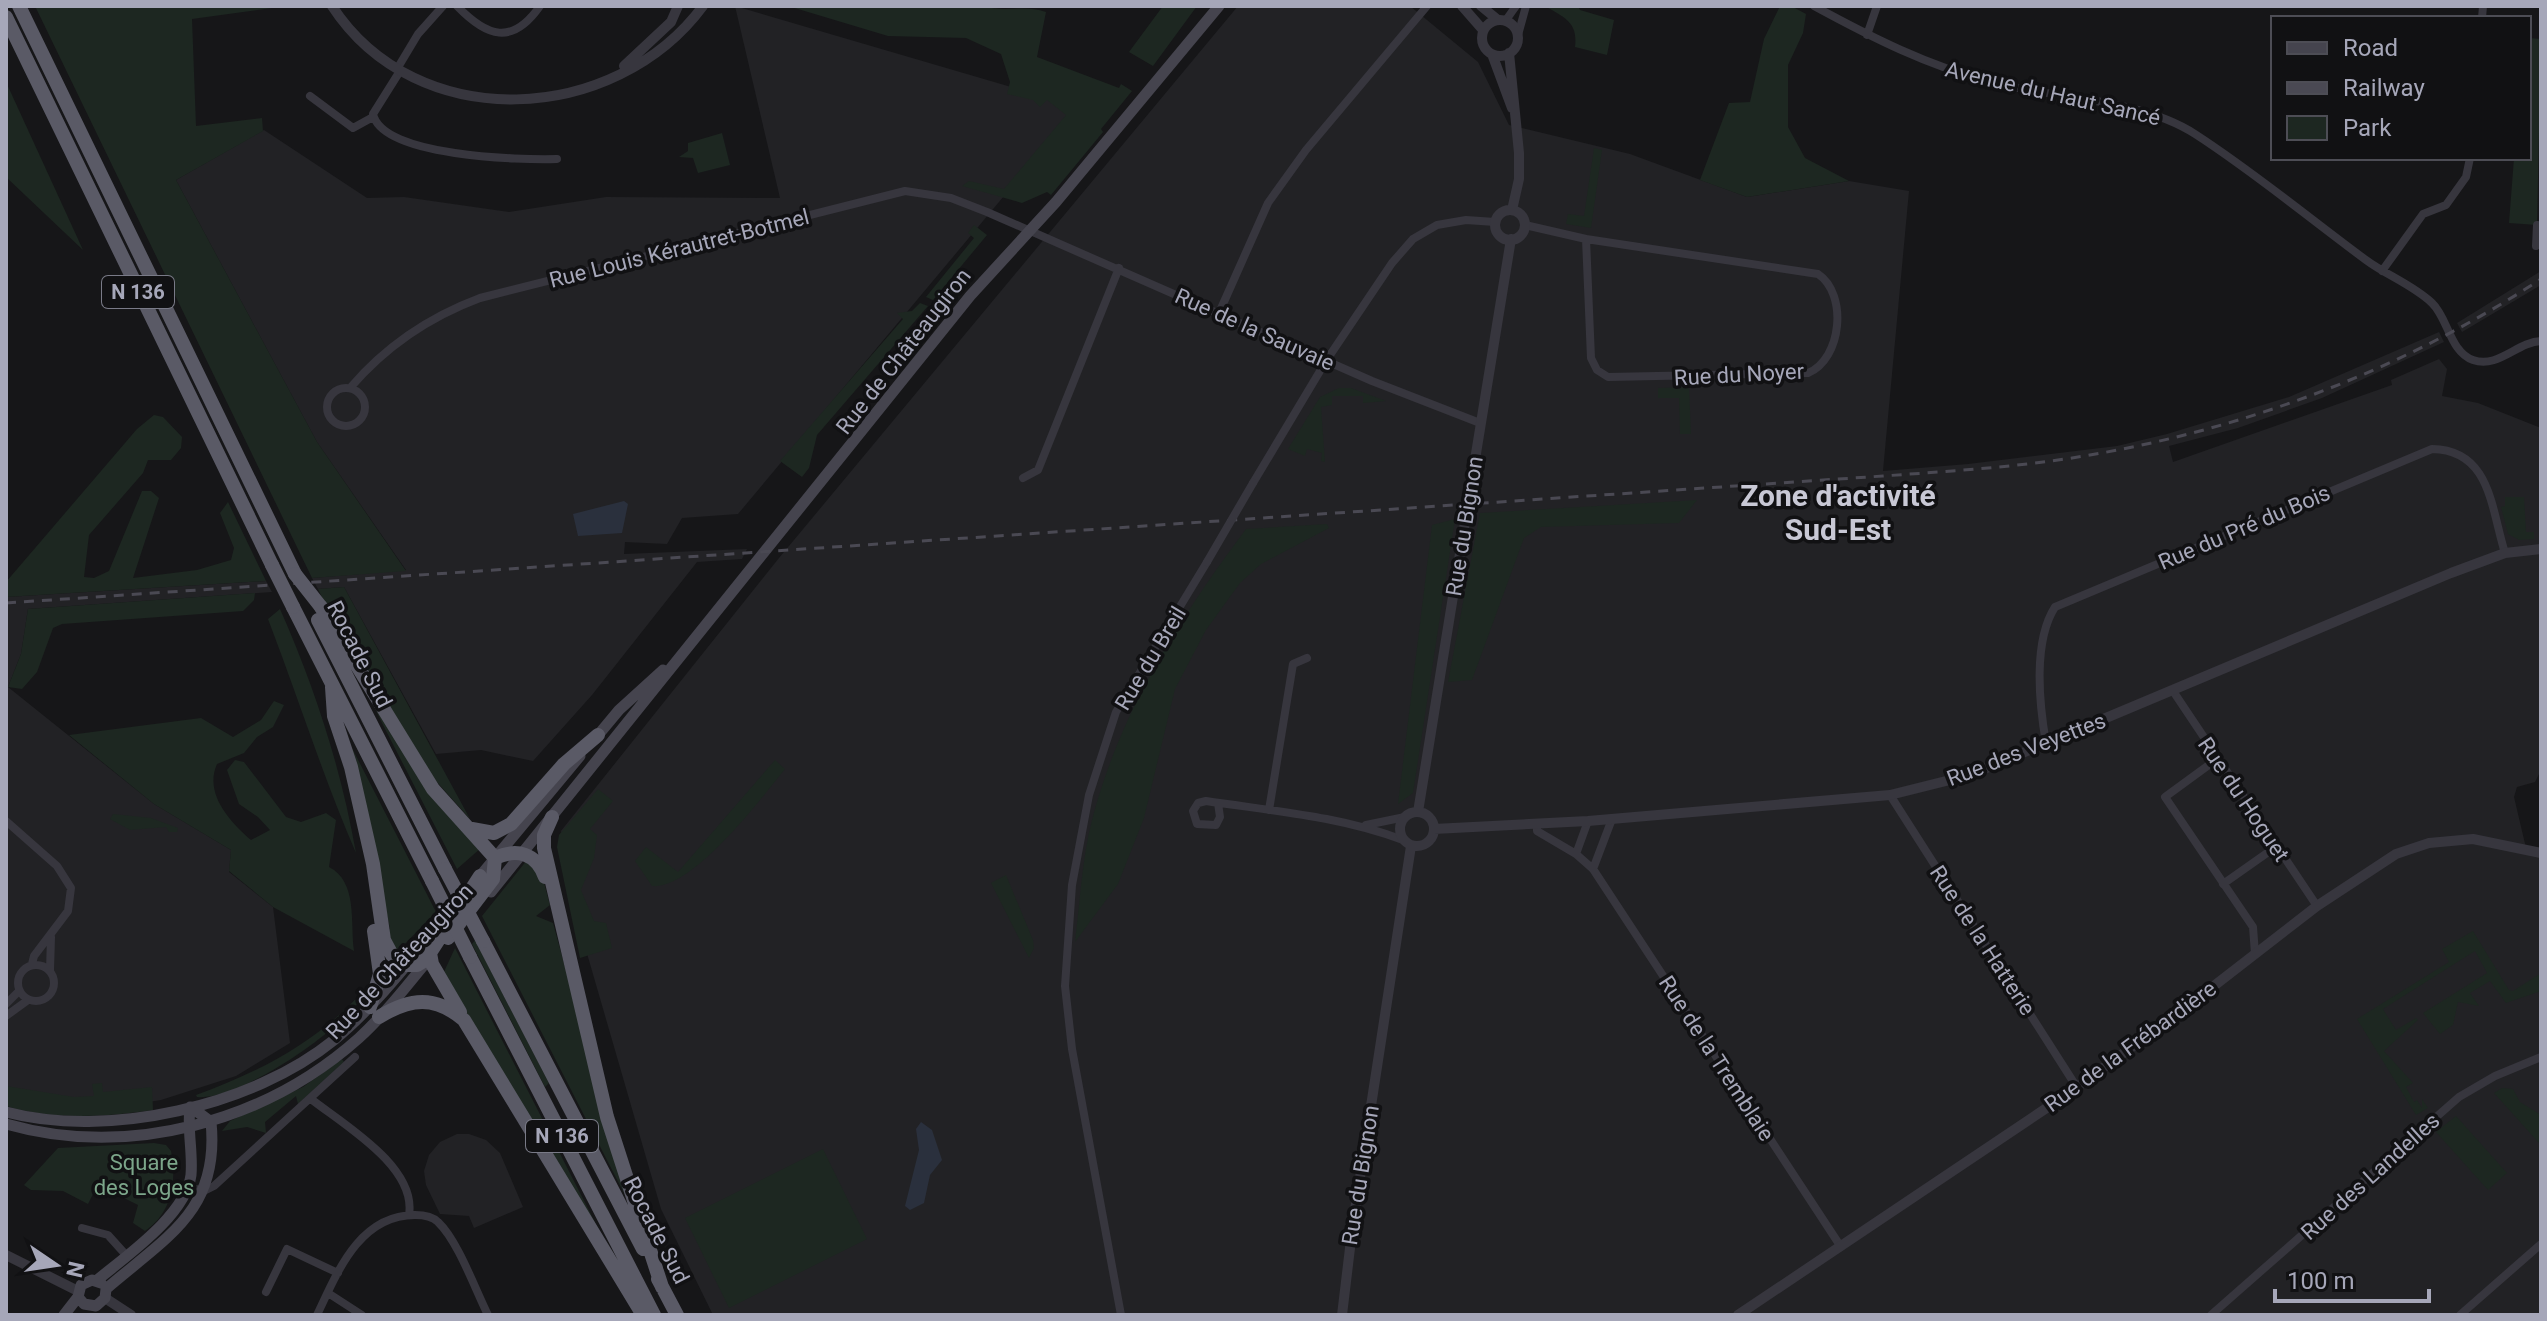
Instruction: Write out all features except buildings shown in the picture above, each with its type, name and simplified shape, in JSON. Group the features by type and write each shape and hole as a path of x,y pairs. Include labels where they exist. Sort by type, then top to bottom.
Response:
{"highway":[{"name":"Rocade Sud","path":"19,6 293,569 316,607 445,869 677,1315"},
{"name":"Rocade Sud","path":"6,17 332,687 654,1315"},
{"path":"316,607 433,789 495,858 493,879 448,938"},
{"path":"332,687 334,716 367,839 386,946 405,965 417,965 430,957 434,943 480,876"},
{"path":"468,828 489,833 506,828 564,764 598,735"},
{"path":"552,817 544,844 555,904 607,1117 662,1287"},
{"path":"367,839 380,974 375,1012 419,1000 448,1007 464,1020"},
{"path":"495,858 507,853 522,853 542,870 555,904"},
{"path":"430,957 464,1020 643,1315"}],"main road":[{"name":"Rue de Châteaugiron","path":"1162,74 1208,6"},
{"name":"Rue de Châteaugiron","path":"6,1124 58,1134 101,1137 187,1128 211,1122 296,1085 337,1056 495,887 679,656 837,466 970,296 1031,230 1219,6"},
{"name":"Rue de Châteaugiron","path":"6,1112 43,1118 114,1120 190,1107 240,1091 300,1064 375,1012 405,965 598,735 634,695 679,656"},
{"path":"71,1315 86,1281 96,1281 173,1214 189,1187 191,1167 187,1128 190,1107 211,1122 212,1146 204,1191 184,1221 96,1306 81,1298"},
{"path":"96,1281 106,1294"},
{"path":"64,1315 81,1298"}],"street":[{"path":"332,6 363,43 399,70 436,87 481,99 537,101 577,93 647,62 687,27 703,6"},
{"path":"310,96 353,128 361,127 373,117 418,34 443,6"},
{"path":"457,6 481,29 509,32 519,29 540,6"},
{"path":"577,93 631,62 671,22 678,6"},
{"path":"1219,313 1268,203 1427,6"},
{"path":"1462,6 1483,30 1483,43 1492,54 1516,120"},
{"path":"1481,6 1518,35"},
{"path":"1483,30 1502,20 1516,6"},
{"path":"1492,54 1509,53 1517,46 1526,6"},
{"name":"Avenue du Haut Sancé","path":"1814,6 1867,35 1929,63 1989,82 2147,112 2173,122 2198,136 2382,271 2436,306 2461,352 2470,359 2483,362 2541,341"},
{"path":"1867,35 1877,6"},
{"path":"1509,53 1519,179 1512,210"},
{"path":"373,117 386,130 453,154 507,160 557,159"},
{"path":"2382,271 2423,214 2446,205 2466,177 2470,160"},
{"name":"Rue Louis Kérautret-Botmel","path":"350,388 410,333 480,298 905,191 951,198 1031,230"},
{"path":"1512,210 1521,215 1525,225 1522,233 1511,239 1500,236 1495,222 1501,213 1512,210"},
{"name":"Rue du Breil","path":"1121,1315 1072,1049 1065,986 1072,885 1089,795 1116,712 1326,361 1392,263 1413,239 1437,225 1466,220 1495,222"},
{"name":"Rue du Noyer","path":"1525,225 1586,239 1818,274 1832,287 1836,298 1832,350 1822,365 1808,373 1608,377 1597,370 1591,358 1586,239"},
{"path":"2536,246 2537,225 2541,226"},
{"name":"Rue de la Sauvaie","path":"1031,230 1326,361 1480,423"},
{"name":"Rue du Bignon","path":"1418,812 1511,239"},
{"path":"1023,478 1038,470 1119,268"},
{"path":"350,388 363,398 365,409 354,425 340,426 330,419 326,406 334,392 350,388"},
{"name":"Rue du Pré du Bois","path":"2046,743 2040,641 2044,623 2055,607 2419,454 2442,449 2474,463 2505,553"},
{"name":"Rue des Veyettes","path":"1434,829 1588,821 1890,795 1970,775 2505,553 2541,549"},
{"path":"1269,810 1293,664 1307,658"},
{"name":"Rue du Hoguet","path":"2173,691 2317,906"},
{"path":"2217,759 2165,797 2253,927 2255,954"},
{"name":"Rue de la Hatterie","path":"1890,795 2076,1086"},
{"path":"1218,803 1366,826 1407,843 1427,844 1434,829 1431,819 1418,812 1366,826"},
{"path":"1405,817 1400,825 1407,843"},
{"path":"1593,869 1612,819"},
{"path":"6,821 57,866 70,884 71,906 34,956 32,964 19,976 19,991 28,1000"},
{"path":"1576,854 1588,821"},
{"name":"Rue de la Tremblaie","path":"1537,824 1537,831 1576,854 1593,869 1841,1247"},
{"name":"Rue de la Frébardière","path":"1738,1315 2076,1086 2317,906 2396,854 2429,843 2473,839 2541,853"},
{"name":"Rue du Bignon","path":"1342,1315 1407,843"},
{"path":"2223,884 2277,846"},
{"path":"6,1016 28,1000 41,1000 51,992 54,980 50,970 51,936"},
{"path":"32,964 50,970"},
{"path":"6,1004 19,991"},
{"path":"189,1187 204,1191 355,1057"},
{"name":"Rue des Landelles","path":"2211,1315 2459,1097 2495,1076 2541,1057"},
{"path":"311,1099 392,1163 409,1196 409,1215"},
{"path":"317,1315 338,1273 361,1238 393,1219 409,1215 437,1221 488,1315"},
{"path":"82,1228 108,1235 126,1255"},
{"path":"2460,1315 2541,1244"},
{"path":"266,1292 287,1249 338,1273"},
{"path":"6,1255 81,1298"},
{"path":"328,1293 362,1315"},
{"path":"106,1294 131,1315"}],"shaded area":[{"path":"735,6 1073,105 1070,117 738,514 682,518 667,544 625,542 624,554 747,549 742,559 697,562 592,695 533,761 481,750 436,754 344,587 318,589 312,578 406,570 317,442 176,180 264,130 367,198 404,197 509,212 606,197 780,198"},
{"path":"1238,6 1410,6 1478,62 1509,125 1630,154 1747,197 1849,181 1909,191 1883,471 2117,446 2167,434 2289,397 2439,332 2444,342 2322,398 2238,428 2169,446 2173,462 2392,385 2391,380 2439,359 2447,369 2442,396 2478,403 2541,428 2541,770 2535,782 2517,787 2514,797 2526,848 2541,853 2541,1315 713,1315 661,1209 586,950 561,831 779,558"},
{"path":"2541,271 2541,285 2462,332 2457,323"},
{"path":"266,581 272,592 28,609 21,654 8,687 154,804 231,850 229,872 273,907 290,1043 236,1076 161,1100 136,1104 6,1094 6,597"},
{"path":"457,1134 469,1134 486,1140 500,1153 523,1207 474,1228 469,1216 440,1214 426,1185 424,1171 429,1155 440,1142"}],"green space":[{"path":"35,6 286,6 192,19 196,126 262,118 263,131 176,180 317,442 406,571 312,578"},
{"path":"788,6 983,6 1038,10 1046,12 1037,57 1119,88 1121,84 1132,91 1051,195 1047,192 1022,203 962,186 969,181 1004,189 1066,115 1047,100 1040,107 1033,100 1007,94 1010,82 1001,54 966,38 888,36"},
{"path":"1163,6 1197,6 1153,66 1129,52"},
{"path":"1545,6 1578,6 1580,10 1614,20 1607,55 1575,47 1572,26"},
{"path":"1780,6 1791,6 1806,14 1803,33 1788,65 1788,127 1805,158 1849,181 1747,197 1700,180 1729,103 1750,102 1764,39"},
{"path":"2531,38 2541,39 2537,225 2509,223 2514,160 2531,160"},
{"path":"6,82 83,250 6,177"},
{"path":"722,133 730,165 698,173 693,158 679,157 688,151 688,143"},
{"path":"1594,148 1602,150 1591,228 1566,224 1568,214 1584,216"},
{"path":"974,225 987,235 933,300 926,297 974,238 968,233"},
{"path":"920,303 928,306 817,435 809,468 802,477 780,461 903,319 897,313 912,311"},
{"path":"934,313 941,318 898,368 890,362"},
{"path":"1689,387 1691,434 1680,434 1679,398 1658,398 1658,388"},
{"path":"1339,388 1351,388 1386,401 1363,403 1363,396 1332,396 1332,405 1321,407 1325,462 1321,461 1322,453 1307,449 1305,456 1288,449 1320,397"},
{"path":"154,415 163,417 182,437 181,448 171,460 148,460 143,473 89,535 84,577 94,578 109,571 142,491 151,491 159,498 133,578 197,570 231,560 234,548 220,513 228,502 266,581 6,597 6,582 137,429"},
{"path":"2505,497 2524,497 2526,532 2534,532 2534,539 2519,540 2508,534 2501,507 2505,506"},
{"path":"1697,500 1679,523 1541,527 1524,538 1472,680 1448,682 1480,513"},
{"path":"1455,519 1413,793 1398,804 1432,525"},
{"path":"1327,524 1329,528 1261,564 1240,583 1206,630 1175,689 1144,818 1118,884 1075,942 1086,850 1104,780 1136,704 1176,631 1246,529"},
{"path":"344,587 470,819 436,781 331,616 318,589"},
{"path":"255,593 254,600 243,611 62,624 53,628 37,672 22,689 8,687 21,654 28,609"},
{"path":"280,609 326,729 356,853 268,619"},
{"path":"371,700 481,848 457,869 382,723"},
{"path":"274,701 284,705 273,727 257,737 244,753 217,764 214,775 216,796 227,815 251,840 270,830 239,804 227,770 235,760 244,762 286,817 301,822 326,813 336,820 329,867 345,882 349,893 354,951 273,907 229,871 231,850 154,804 69,735 201,718 233,737 261,720"},
{"path":"351,746 436,912 396,953 386,932 390,929"},
{"path":"775,760 785,769 724,841 686,874 668,883 652,886 635,861 646,847 678,872"},
{"path":"598,789 613,801 590,829 597,835 594,858 581,890 594,921 606,923 612,948 580,958 557,847 559,835"},
{"path":"113,814 151,818 178,828 177,832 169,832 166,827 130,830 110,819"},
{"path":"527,860 543,879 550,905 536,916 553,923 630,1205 482,916"},
{"path":"1006,875 1033,940 1034,948 1029,958 991,883"},
{"path":"2473,931 2509,990 2513,991 2541,973 2541,991 2506,1003 2490,981 2470,993 2479,1006 2458,1002 2453,1025 2440,1034 2423,1013 2487,973 2475,951 2383,1009 2396,1030 2416,1018 2418,1020 2384,1051 2413,1083 2406,1087 2414,1102 2417,1100 2422,1108 2422,1099 2428,1108 2416,1115 2357,1019 2449,962 2442,949"},
{"path":"475,940 549,1083 545,1087 472,944"},
{"path":"455,948 601,1234 443,974"},
{"path":"374,978 347,1015 297,1055 241,1086 216,1095 197,1097 293,1049 336,1018"},
{"path":"342,1059 344,1062 298,1104 296,1096 265,1122 266,1133 247,1127 222,1131 230,1121 303,1087"},
{"path":"102,1083 103,1092 152,1087 153,1110 79,1116 41,1114 6,1106 6,1086 74,1097 94,1096 92,1084"},
{"path":"2502,1088 2513,1089 2520,1102 2541,1115 2539,1143 2494,1093"},
{"path":"2456,1116 2507,1173 2488,1190 2436,1132"},
{"name":"Square des Loges","path":"166,1145 171,1151 173,1185 167,1206 145,1231 133,1223 138,1205 116,1194 94,1192 88,1204 63,1191 31,1190 24,1185 58,1148"},
{"path":"823,1149 867,1239 729,1308 685,1218"}],"water":[{"path":"624,501 628,504 622,533 578,536 573,514"},
{"path":"921,1122 932,1130 942,1160 930,1175 924,1203 910,1210 905,1206 919,1150 916,1129"}],"railway":[{"path":"6,603 2038,463 2149,443 2267,411 2381,367 2489,311 2541,279"}],"district":[{"name":"Zone d'activité Sud-Est","path":"1838,513"}]}
